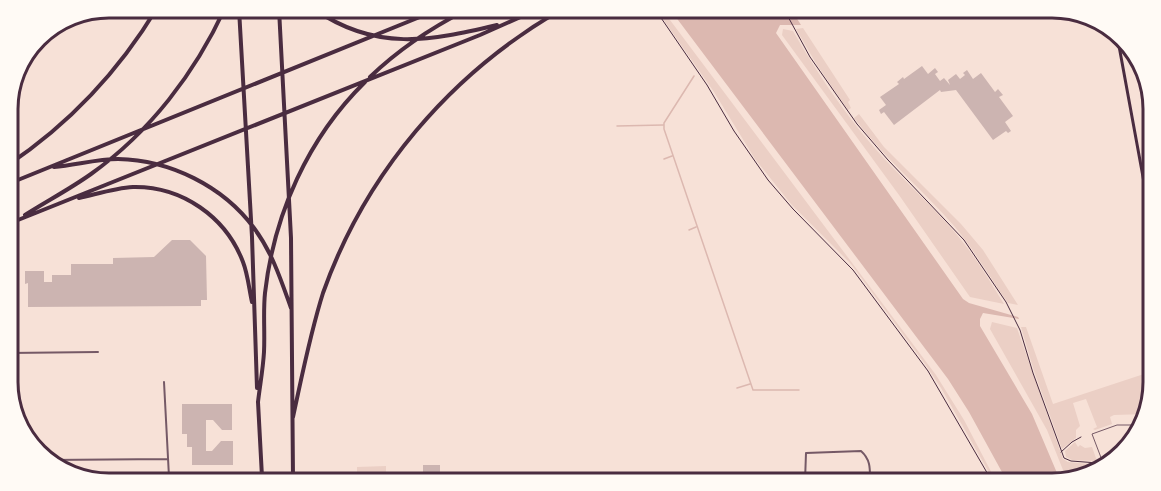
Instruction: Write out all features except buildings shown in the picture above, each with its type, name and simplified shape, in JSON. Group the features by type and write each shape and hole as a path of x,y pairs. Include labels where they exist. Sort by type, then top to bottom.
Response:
{"highway":[{"path":"18,158 43,140 89,97 128,51 150,18"},
{"path":"18,219 91,174 134,138 168,101 190,71 219,18"},
{"path":"240,18 254,272 262,473"},
{"path":"279,18 291,238 293,473"},
{"path":"330,18 342,25 382,37 419,40 450,36 505,23"},
{"path":"18,180 417,18"},
{"path":"258,402 264,351 265,295 272,248 285,205 308,156 345,104 382,66 420,36 452,18"},
{"path":"18,220 480,35 517,18"},
{"path":"292,417 310,337 326,287 345,242 375,187 410,138 460,84 497,52 548,18"},
{"path":"49,167 102,160 131,160 164,166 198,180 228,201 254,228 274,262 292,311"},
{"path":"67,200 133,188 161,190 187,198 217,220 234,242 246,272 254,313"}],"main road":[{"path":"1120,49 1143,177"}],"street":[{"path":"18,353 98,352"},
{"path":"164,382 169,473"},
{"path":"805,473 805,455 809,451 861,451 868,459 870,473"},
{"path":"62,460 168,459"}],"lane":[{"path":"1101,459 1092,434 1117,425 1132,425"}],"path":[{"path":"661,18 768,180 853,270 928,371 987,473"},
{"path":"789,18 821,73 861,129 964,240 1006,302 1020,330 1064,458 1068,461 1095,463"},
{"path":"1061,452 1081,437"}],"shaded area":[{"path":"662,18 668,18 936,375 964,420 992,473 989,473 925,364 851,264 791,204 755,159 714,92"},
{"path":"677,18 797,18 801,25 780,25 776,33 963,299 969,303 1018,317 1019,319 983,313 980,326 1032,414 1057,473 1003,473 948,379"},
{"path":"803,28 850,100 848,102 851,108 848,110 796,29"},
{"path":"783,29 793,31 830,90 872,145 959,237 1004,304 970,297 782,35"},
{"path":"859,114 884,147 961,224 983,250 1018,305 1008,303 955,227 866,133 854,118"},
{"path":"992,322 1017,328 1063,459 1068,462 1091,464 1070,471 1063,470 1047,430 990,329"},
{"path":"1021,327 1026,327 1053,404 1143,374 1141,400 1137,414 1114,415 1110,417 1112,424 1095,430 1093,429 1097,427 1086,399 1073,403 1080,426 1076,430 1076,438 1062,449"},
{"path":"1075,442 1078,447 1080,445 1085,448 1092,447 1097,461 1072,460 1066,457 1065,451"},
{"path":"386,466 386,473 357,473 357,467"}],"waterway":[{"path":"694,76 664,123 664,129 753,390 799,390"},
{"path":"617,126 663,125"},
{"path":"664,159 672,156"},
{"path":"689,230 696,227"},
{"path":"737,388 750,384"}]}
